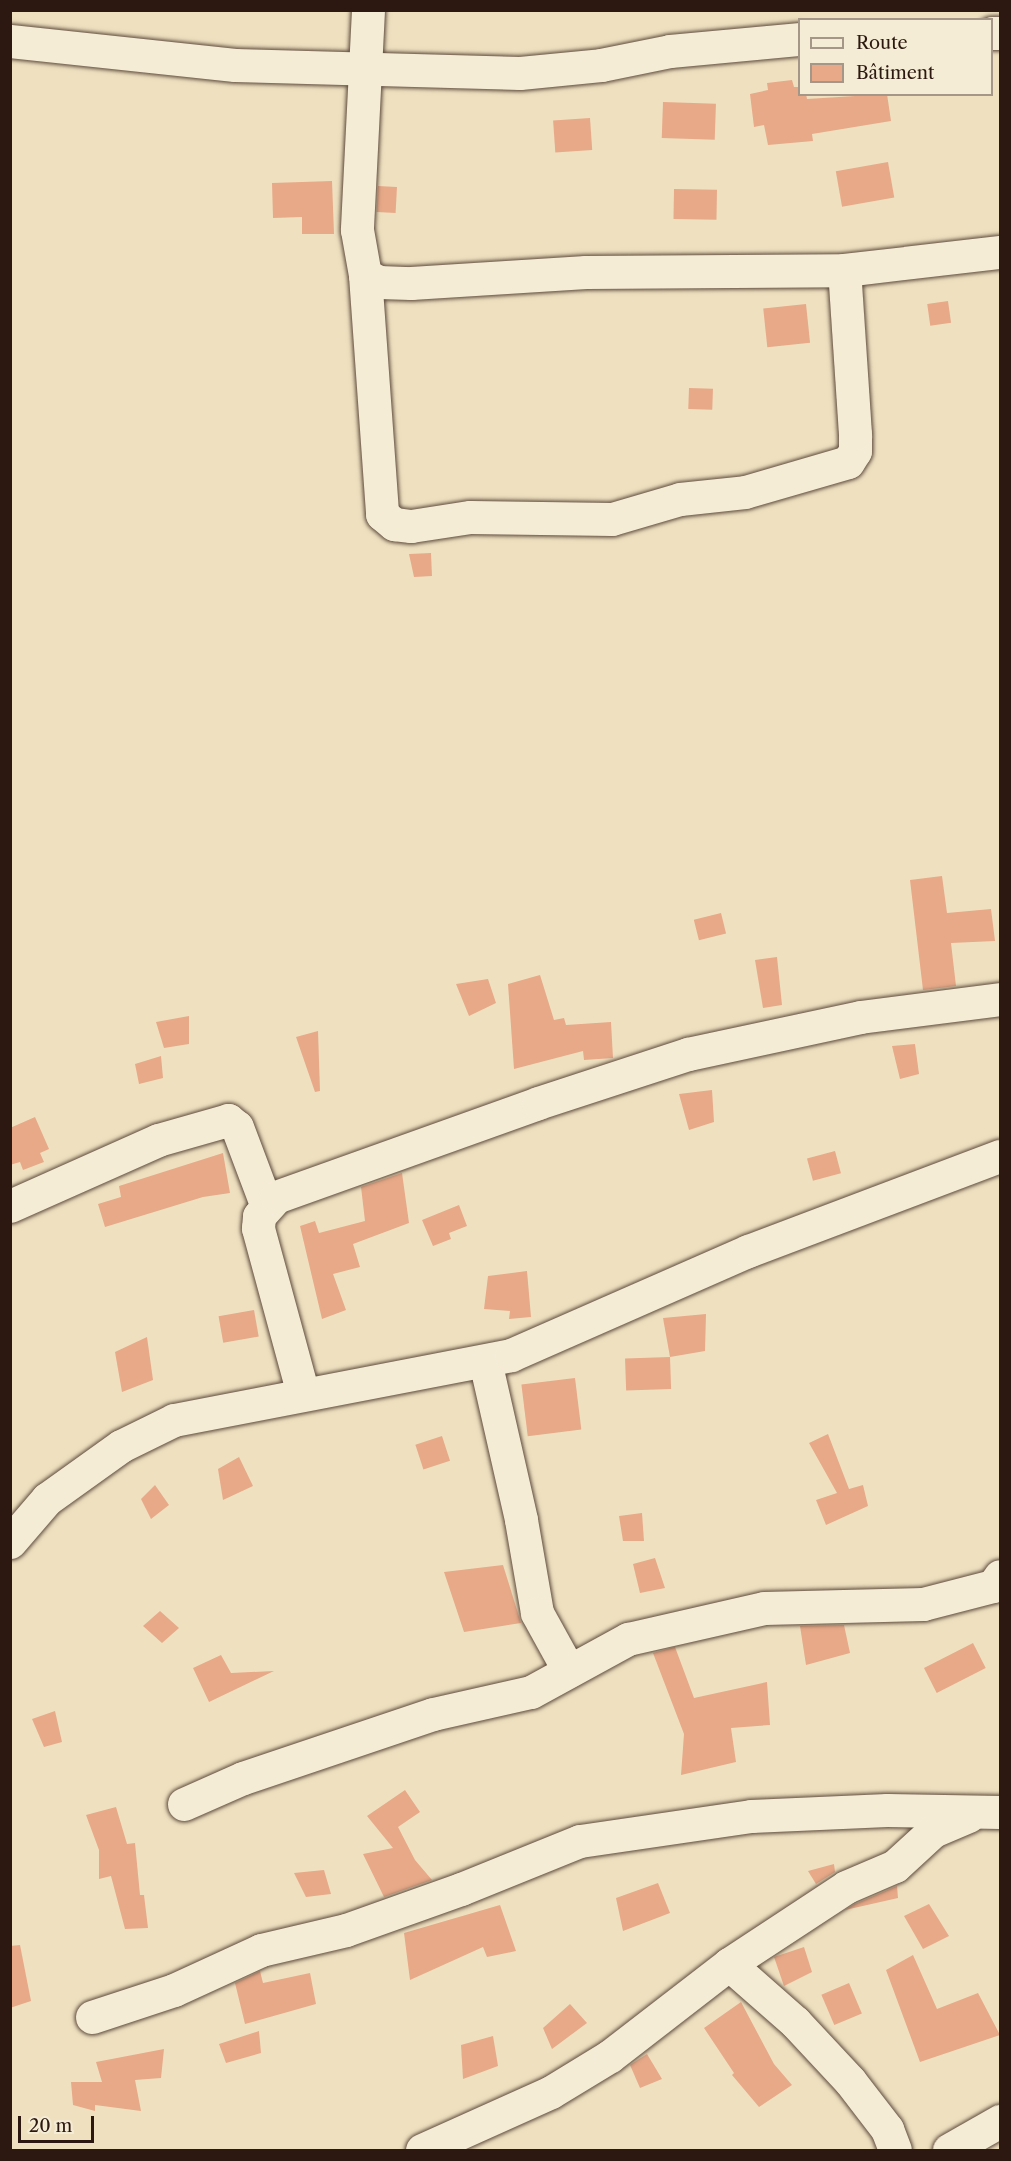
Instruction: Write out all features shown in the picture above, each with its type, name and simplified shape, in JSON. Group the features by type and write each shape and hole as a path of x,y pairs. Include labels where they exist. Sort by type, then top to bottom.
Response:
{"street":[{"path":"368,10 357,230 365,275 382,514 394,524 411,526 470,517 612,519 680,499 745,492 848,462 855,451 855,434 844,270"},
{"path":"10,41 236,64 364,66 520,73 601,65 670,51 798,39"},
{"path":"365,275 379,282 411,283 586,272 844,270 1000,252"},
{"path":"303,1394 262,1247 259,1216 266,1204 293,1190 538,1103 688,1054 860,1017 1000,999"},
{"path":"10,1206 158,1140 228,1120 237,1127 266,1204"},
{"path":"10,1542 47,1499 121,1446 174,1420 485,1361 548,1341 603,1312 748,1251 1000,1156"},
{"path":"485,1361 521,1520 537,1613 569,1671"},
{"path":"184,1804 243,1778 433,1714 531,1692 628,1639 764,1608 923,1604 993,1586 1000,1576"},
{"path":"92,2017 174,1990 261,1950 346,1930 461,1890 580,1841 751,1816 887,1810 1000,1812"},
{"path":"422,2151 551,2092 610,2056 729,1964 846,1887 895,1866 933,1831 956,1819 1000,1812"},
{"path":"729,1964 795,2022 850,2081 887,2129 895,2151"},
{"path":"949,2151 1000,2121"}],"building":[{"path":"792,80 794,87 798,87 798,96 806,96 807,99 887,96 891,121 812,134 813,141 768,145 764,125 754,127 750,94 768,90 767,83"},
{"path":"663,102 716,104 715,140 662,138"},
{"path":"590,118 592,150 555,153 553,121"},
{"path":"888,162 894,197 842,207 836,171"},
{"path":"332,181 334,234 302,234 302,217 273,218 272,183"},
{"path":"378,186 397,187 396,213 377,212"},
{"path":"674,189 717,190 716,220 673,219"},
{"path":"948,301 951,323 930,326 927,304"},
{"path":"806,304 810,343 767,347 763,308"},
{"path":"689,388 713,389 712,410 688,409"},
{"path":"431,553 432,576 414,577 409,554"},
{"path":"942,876 947,913 991,909 995,941 951,943 956,986 923,990 910,880"},
{"path":"721,913 726,933 699,940 694,920"},
{"path":"777,957 782,1005 763,1008 755,960"},
{"path":"540,975 554,1020 564,1018 566,1025 611,1022 613,1058 584,1060 583,1051 514,1069 508,984"},
{"path":"488,979 496,1003 469,1016 456,984"},
{"path":"189,1016 189,1044 164,1048 156,1022"},
{"path":"318,1031 320,1091 315,1092 296,1037"},
{"path":"915,1044 919,1074 900,1079 892,1046"},
{"path":"161,1056 163,1078 139,1084 135,1064"},
{"path":"712,1090 714,1122 689,1130 679,1094"},
{"path":"35,1117 49,1149 40,1153 44,1162 23,1170 20,1162 10,1165 10,1128"},
{"path":"835,1151 841,1173 813,1181 807,1159"},
{"path":"223,1153 230,1193 203,1197 105,1227 98,1204 121,1197 119,1186"},
{"path":"402,1173 409,1223 353,1244 360,1267 333,1274 346,1310 322,1319 300,1226 315,1221 319,1233 365,1221 361,1187"},
{"path":"459,1205 467,1226 449,1233 451,1239 433,1246 422,1220"},
{"path":"527,1271 531,1317 509,1319 510,1311 484,1309 488,1276"},
{"path":"254,1310 259,1337 223,1343 219,1316"},
{"path":"706,1314 705,1351 670,1357 663,1318"},
{"path":"147,1337 153,1380 122,1392 115,1352"},
{"path":"670,1357 671,1389 626,1391 625,1359"},
{"path":"575,1378 581,1430 528,1436 521,1385"},
{"path":"828,1434 849,1489 863,1485 868,1506 826,1525 816,1500 837,1493 809,1443"},
{"path":"442,1436 450,1461 423,1469 415,1445"},
{"path":"239,1457 253,1486 223,1500 218,1469"},
{"path":"155,1485 169,1505 151,1519 141,1499"},
{"path":"642,1513 644,1541 623,1541 619,1516"},
{"path":"655,1558 665,1588 640,1593 633,1564"},
{"path":"503,1565 521,1623 464,1632 444,1572"},
{"path":"160,1611 179,1628 162,1643 143,1626"},
{"path":"844,1625 850,1653 806,1665 800,1626"},
{"path":"973,1643 986,1668 937,1693 924,1668"},
{"path":"675,1647 694,1698 767,1682 770,1725 731,1728 736,1762 681,1775 684,1734 653,1653"},
{"path":"221,1655 231,1673 274,1671 209,1702 193,1668"},
{"path":"55,1711 62,1742 44,1747 32,1719"},
{"path":"405,1790 420,1812 398,1827 415,1860 432,1880 384,1897 363,1854 393,1848 367,1816"},
{"path":"116,1807 127,1844 135,1843 140,1895 144,1895 148,1928 125,1929 111,1876 99,1879 99,1850 86,1815"},
{"path":"834,1864 835,1872 816,1884 808,1871"},
{"path":"324,1870 331,1894 306,1897 294,1873"},
{"path":"658,1883 670,1913 623,1931 616,1898"},
{"path":"897,1886 898,1898 845,1910 855,1904"},
{"path":"929,1904 949,1936 923,1949 904,1916"},
{"path":"500,1905 516,1951 487,1957 483,1947 410,1980 404,1933"},
{"path":"20,1945 31,2001 10,2008 10,1946"},
{"path":"804,1947 812,1972 784,1986 774,1957"},
{"path":"913,1955 937,2009 978,1993 1000,2035 920,2062 886,1970"},
{"path":"260,1971 263,1983 310,1973 316,2004 245,2024 235,1983"},
{"path":"849,1983 862,2013 834,2025 821,1995"},
{"path":"741,2002 774,2064 792,2085 759,2107 732,2075 734,2073 704,2028"},
{"path":"570,2004 587,2023 552,2049 543,2028"},
{"path":"259,2031 261,2053 226,2063 219,2044"},
{"path":"493,2036 498,2066 463,2079 461,2045"},
{"path":"164,2049 161,2078 135,2080 141,2111 95,2105 95,2111 73,2105 71,2082 102,2082 96,2062"},
{"path":"647,2054 662,2079 640,2088 630,2065"}]}
